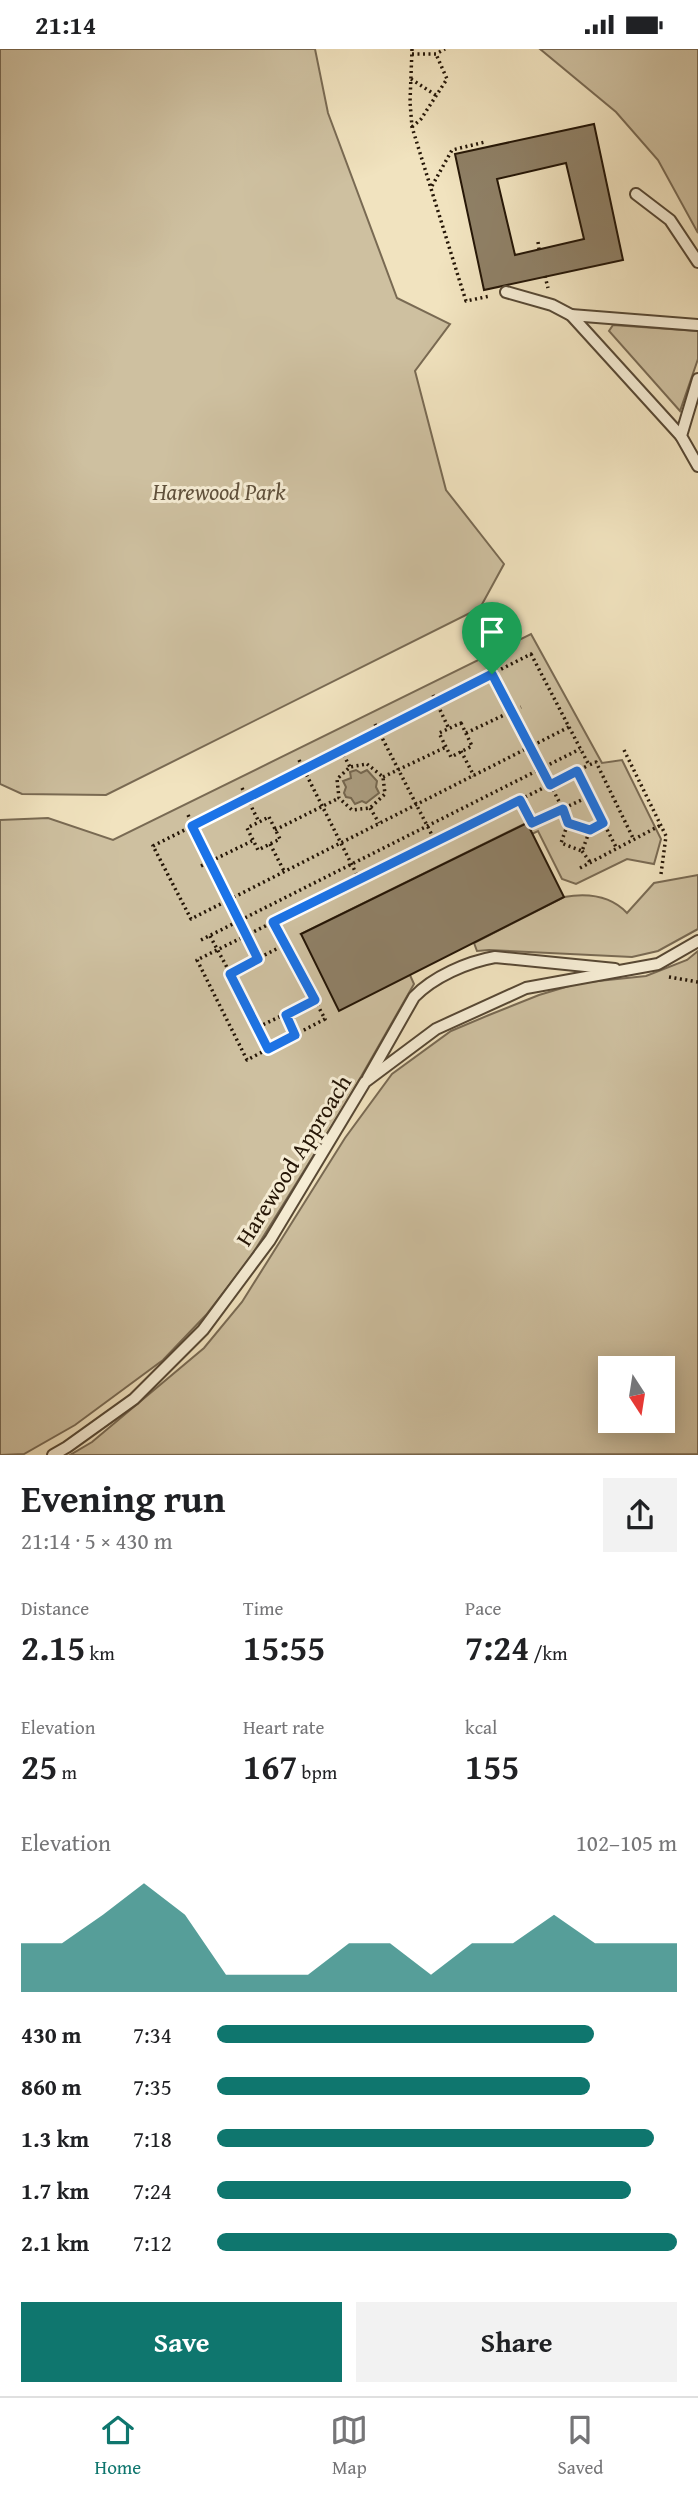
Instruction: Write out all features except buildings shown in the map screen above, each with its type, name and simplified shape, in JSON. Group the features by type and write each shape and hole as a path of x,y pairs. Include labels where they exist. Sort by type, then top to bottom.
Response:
{"lane":[{"path":"636,194 670,220 698,263"},
{"path":"506,292 552,305 572,315 681,436 698,466"},
{"path":"572,315 698,325"},
{"path":"681,436 698,379"},
{"name":"Harewood Approach","path":"52,1454 67,1447 134,1399 203,1330 270,1240 365,1082 436,1028 526,988 657,964 698,941"},
{"path":"365,1082 414,997 424,986 478,960 495,957 629,970"}],"path":[{"path":"445,49 436,54 412,52 412,127 466,301 506,292"},
{"path":"412,127 421,120 447,79 436,54"},
{"path":"411,79 436,96"},
{"path":"431,187 452,150 485,142"},
{"path":"538,242 539,249"},
{"path":"498,646 504,657 488,666 563,809 568,823 561,843 582,851 590,862"},
{"path":"569,727 191,919 153,846 531,654 589,765"},
{"path":"433,695 449,729"},
{"path":"466,733 521,706"},
{"path":"461,723 472,746 450,757 439,733 449,729 461,723"},
{"path":"375,724 435,841"},
{"path":"383,777 446,747"},
{"path":"201,940 580,749"},
{"path":"341,750 350,767"},
{"path":"624,750 666,836 661,874"},
{"path":"461,751 474,776"},
{"path":"299,760 359,879"},
{"path":"273,922 325,1019 247,1061 197,960 246,935 435,841 596,762 634,839"},
{"path":"367,764 383,777 385,794 370,808 352,810 339,798 337,779 350,767 367,764"},
{"path":"577,771 617,849"},
{"path":"242,788 259,822"},
{"path":"520,800 532,823 590,796"},
{"path":"275,830 339,798"},
{"path":"370,808 379,823"},
{"path":"188,815 258,959"},
{"path":"269,817 280,839 258,850 247,828 259,822 269,817"},
{"path":"568,823 590,830"},
{"path":"582,851 590,830 603,823"},
{"path":"580,867 661,825"},
{"path":"201,866 253,841"},
{"path":"270,844 284,871"},
{"path":"210,936 268,1049"},
{"path":"230,974 286,944"},
{"path":"257,1028 315,1000"},
{"path":"286,1015 295,1035"}],"green space":[{"name":"Harewood Park","path":"0,49 315,49 328,113 397,298 450,324 415,371 446,490 504,564 480,608 106,795 22,794 0,784"},
{"path":"540,49 698,49 698,233 658,160 616,112"},
{"path":"613,325 698,331 698,359 680,411 609,331"},
{"path":"531,634 602,763 622,760 661,839 654,864 627,859 576,884 562,879 538,831 532,834 526,823 301,934 410,975 414,984 346,1103 250,1258 206,1315 163,1360 75,1425 24,1454 0,1455 0,820 48,818 113,840"},
{"path":"698,875 698,929 658,951 632,957 477,951 474,943 564,897 581,895 606,899 627,913 654,883"},
{"path":"698,951 698,1454 70,1455 92,1442 204,1348 242,1302 345,1138 392,1074 451,1031 539,995 579,983 646,976 687,960"}],"shaded area":[{"path":"356,770 361,773 367,770 377,781 379,793 366,803 362,801 355,804 344,793 346,787 343,781 351,778 350,772"}],"route":[{"path":"492,674 550,785 577,771 603,823 590,830 568,823 563,809 532,823 520,800 273,922 315,1000 286,1015 295,1035 268,1049 230,974 258,959 192,826 492,674"}]}
